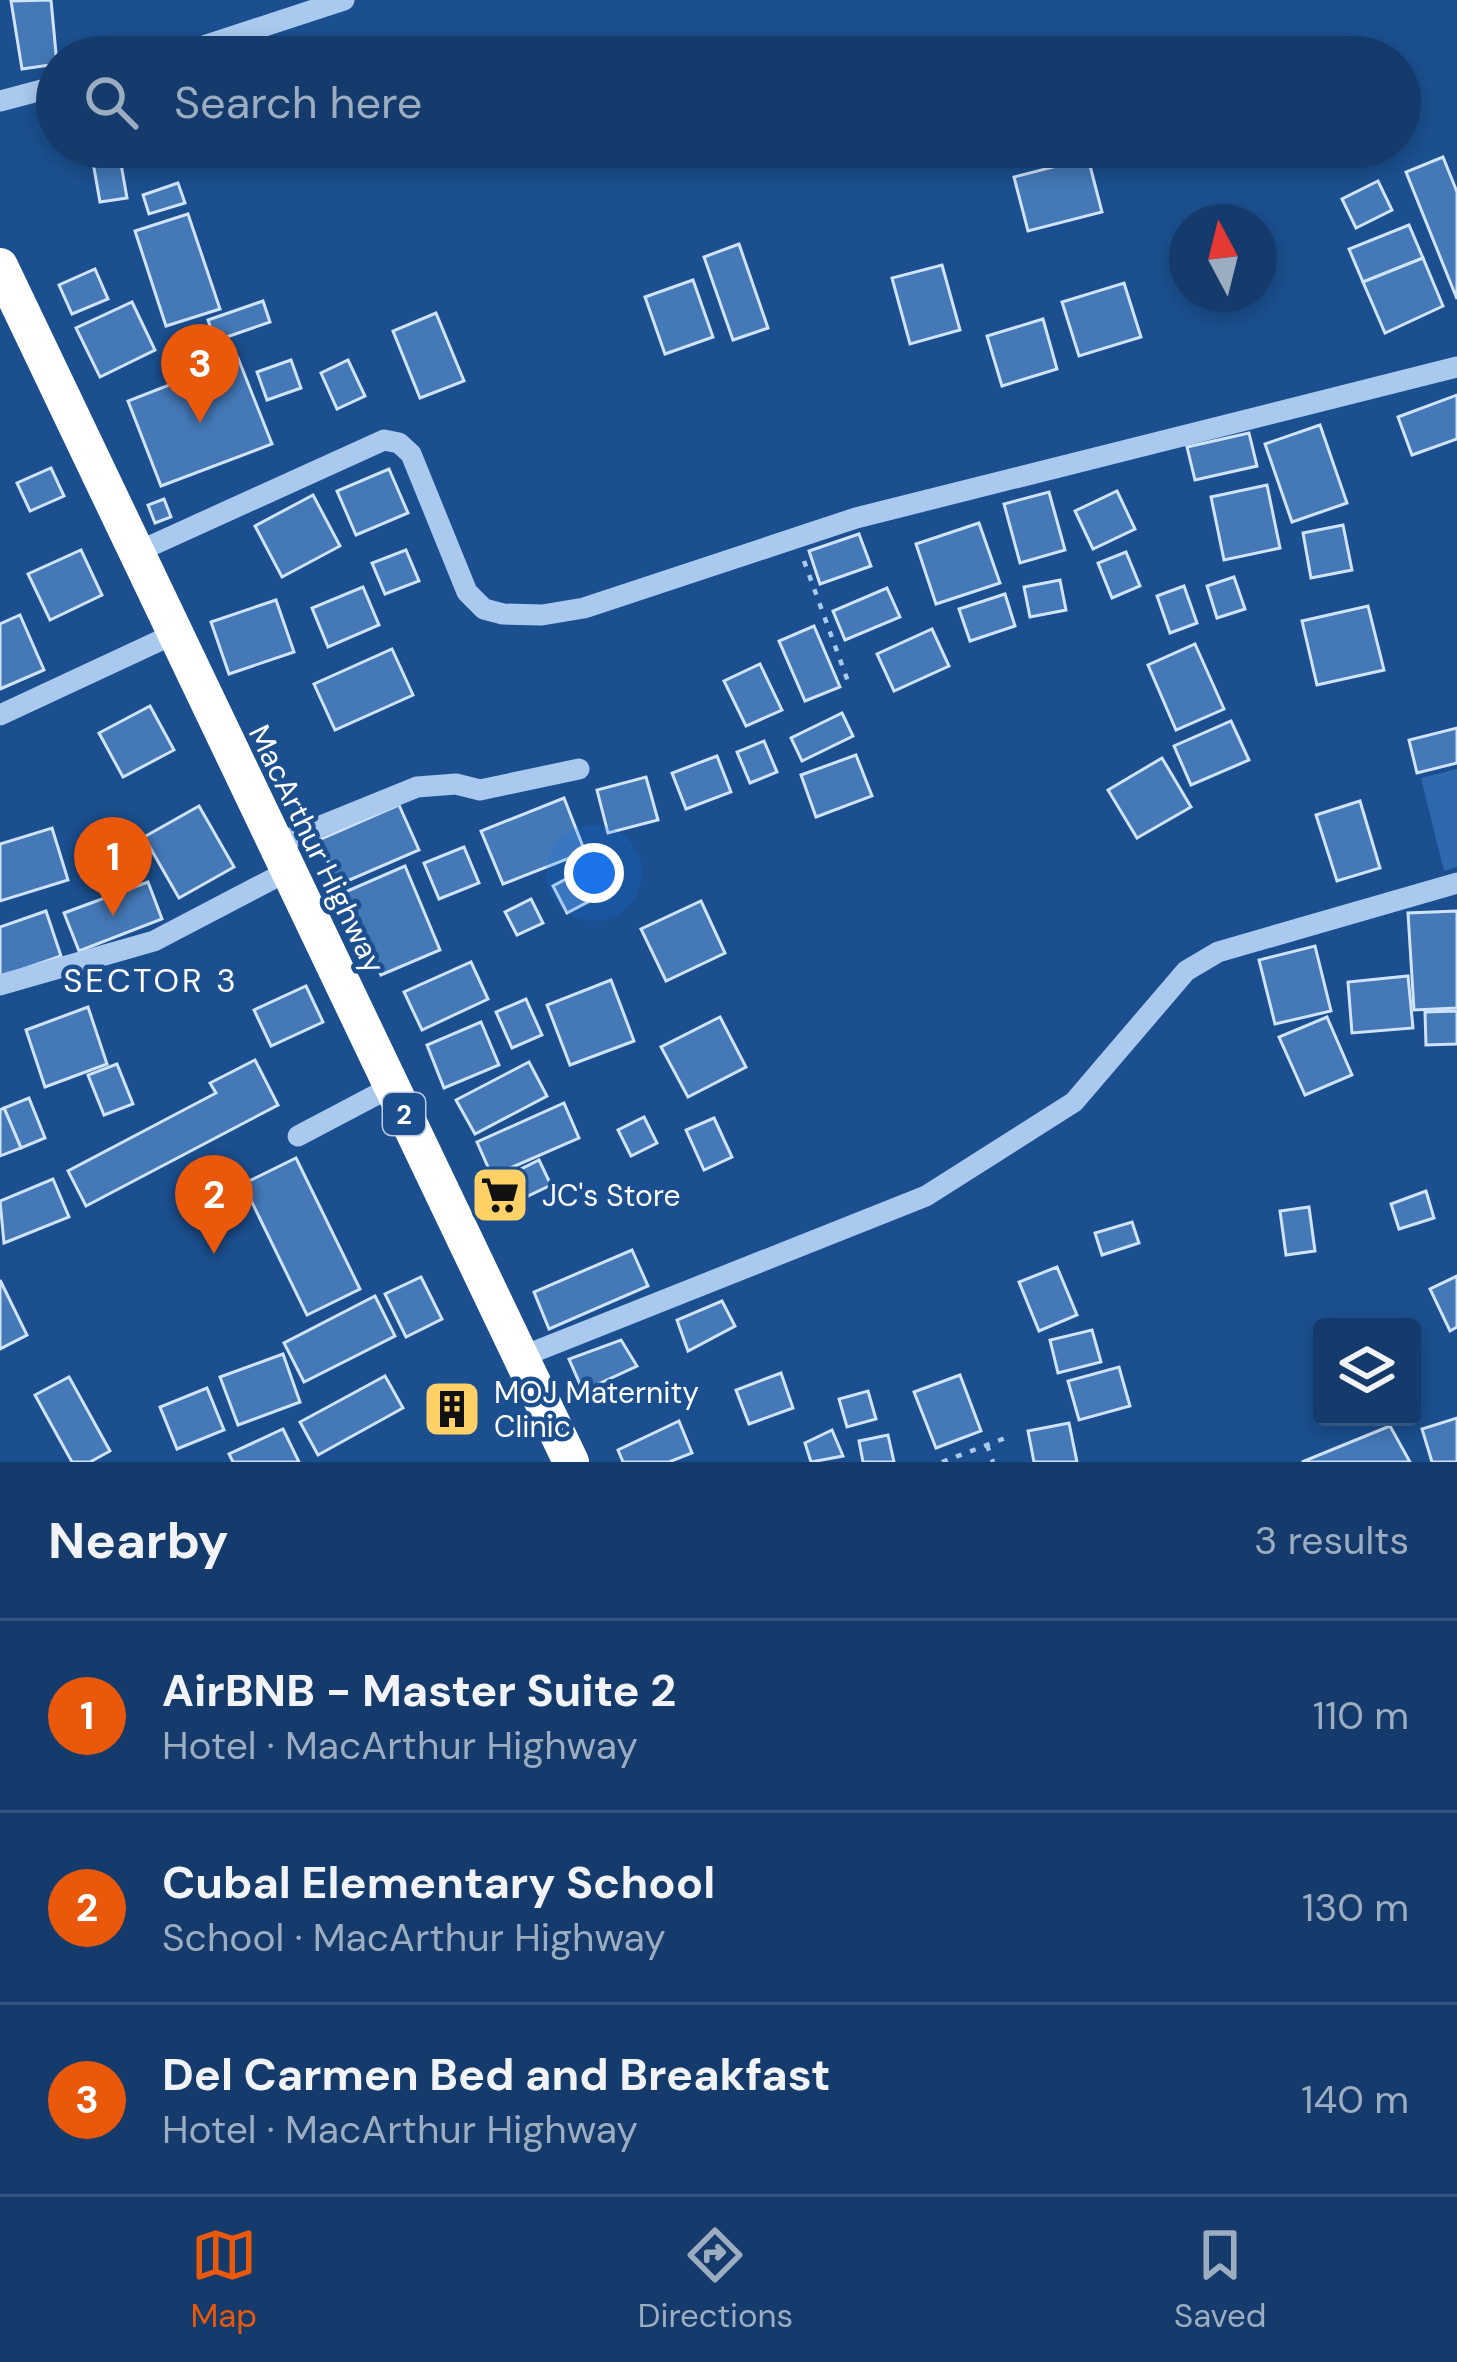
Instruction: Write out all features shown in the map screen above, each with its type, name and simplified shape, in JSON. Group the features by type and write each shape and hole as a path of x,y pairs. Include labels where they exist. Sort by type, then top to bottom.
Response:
{"highway":[{"name":"MacArthur Highway","path":"0,266 572,1462"}],"street":[{"path":"234,36 344,0"},
{"path":"0,101 36,92"},
{"path":"135,553 384,440 399,442 411,454 467,592 484,609 542,615 650,588 856,518 1457,367"},
{"path":"0,716 174,634"},
{"path":"0,985 154,941 280,858 417,787 456,784 480,790 579,770"},
{"path":"521,1357 926,1196 1074,1102 1186,971 1218,952 1457,884"},
{"path":"298,1136 391,1087"}],"path":[{"path":"800,550 850,687"},
{"path":"942,1462 1008,1437"},
{"path":"987,1445 993,1462"}],"shaded area":[{"path":"1457,769 1457,867 1444,871 1421,778"}],"building":[{"path":"51,0 54,36 36,36 36,67 22,69 11,1"},
{"path":"1443,157 1457,192 1457,299 1406,172"},
{"path":"94,168 122,168 127,198 100,202"},
{"path":"1049,168 1091,168 1102,212 1028,231 1014,177"},
{"path":"1378,181 1392,210 1356,228 1342,199"},
{"path":"178,183 185,203 149,214 143,195"},
{"path":"188,214 220,309 166,326 135,231"},
{"path":"1409,225 1423,258 1363,282 1349,249"},
{"path":"739,244 768,328 733,340 704,257"},
{"path":"1423,258 1443,306 1385,333 1363,282"},
{"path":"942,265 960,330 910,344 892,278"},
{"path":"95,269 108,299 72,314 59,285"},
{"path":"693,280 713,337 665,354 645,297"},
{"path":"1124,283 1141,337 1079,356 1062,302"},
{"path":"263,301 270,322 215,341 208,320"},
{"path":"132,302 155,350 100,377 76,328"},
{"path":"436,313 464,381 420,398 393,331"},
{"path":"1043,319 1057,369 1002,386 987,336"},
{"path":"238,358 272,444 161,486 128,401"},
{"path":"291,360 301,388 267,400 257,372"},
{"path":"348,360 365,396 337,409 321,373"},
{"path":"1457,395 1457,439 1412,455 1398,417"},
{"path":"1320,425 1347,503 1292,522 1265,444"},
{"path":"1249,433 1257,466 1195,480 1187,447"},
{"path":"51,468 64,496 30,511 17,483"},
{"path":"389,469 408,513 356,535 337,491"},
{"path":"1267,485 1280,548 1224,560 1211,497"},
{"path":"1117,491 1135,529 1093,549 1075,511"},
{"path":"1049,492 1065,550 1020,563 1004,504"},
{"path":"313,495 340,546 282,577 255,526"},
{"path":"164,499 171,517 155,523 148,505"},
{"path":"979,523 1000,583 936,604 916,544"},
{"path":"1343,525 1352,570 1311,578 1303,533"},
{"path":"859,534 871,566 820,584 809,551"},
{"path":"81,550 102,595 50,620 28,574"},
{"path":"406,550 419,581 385,594 372,563"},
{"path":"1126,552 1140,586 1112,598 1098,563"},
{"path":"1234,577 1245,609 1217,618 1207,586"},
{"path":"1060,580 1066,610 1030,617 1024,587"},
{"path":"1184,586 1197,623 1170,633 1157,596"},
{"path":"363,587 379,625 328,647 312,608"},
{"path":"887,588 900,617 845,640 833,611"},
{"path":"1005,594 1015,626 970,641 959,609"},
{"path":"276,600 294,652 229,674 211,622"},
{"path":"1368,606 1384,670 1317,685 1302,621"},
{"path":"20,615 44,670 0,689 0,624"},
{"path":"814,626 840,687 805,701 779,641"},
{"path":"932,629 949,666 894,691 877,654"},
{"path":"1195,644 1224,709 1176,730 1148,665"},
{"path":"392,649 413,695 335,730 314,684"},
{"path":"760,664 782,710 746,726 724,681"},
{"path":"150,706 174,750 123,777 99,733"},
{"path":"842,713 853,736 802,761 791,738"},
{"path":"1231,721 1249,760 1191,785 1174,746"},
{"path":"1457,728 1457,763 1417,773 1409,740"},
{"path":"764,741 777,772 750,783 737,752"},
{"path":"856,755 872,796 816,817 801,775"},
{"path":"717,756 731,792 686,809 672,773"},
{"path":"1162,758 1191,807 1137,838 1108,790"},
{"path":"646,777 658,820 608,833 597,790"},
{"path":"564,798 585,852 503,884 481,831"},
{"path":"1360,801 1380,868 1337,881 1316,815"},
{"path":"399,805 419,850 338,885 319,840"},
{"path":"199,806 234,867 179,898 144,837"},
{"path":"52,828 68,880 0,901 0,844"},
{"path":"464,847 479,883 439,899 424,863"},
{"path":"405,866 440,950 381,975 345,892"},
{"path":"587,868 601,895 567,913 553,886"},
{"path":"148,882 162,919 79,951 64,913"},
{"path":"531,899 543,923 517,935 505,912"},
{"path":"701,901 725,953 666,981 641,929"},
{"path":"46,911 61,956 0,977 0,927"},
{"path":"1457,911 1457,1008 1414,1010 1408,913"},
{"path":"1315,946 1331,1011 1275,1024 1259,960"},
{"path":"471,962 488,999 422,1030 404,992"},
{"path":"1408,976 1413,1028 1352,1033 1348,982"},
{"path":"611,980 634,1041 570,1065 547,1005"},
{"path":"306,986 323,1022 271,1046 254,1010"},
{"path":"526,999 542,1035 512,1048 496,1012"},
{"path":"88,1007 107,1064 45,1087 26,1030"},
{"path":"1457,1011 1457,1044 1426,1045 1425,1012"},
{"path":"720,1017 746,1067 688,1097 661,1047"},
{"path":"1327,1017 1352,1075 1305,1095 1279,1037"},
{"path":"481,1022 499,1065 444,1088 427,1045"},
{"path":"255,1060 278,1105 86,1206 68,1171 216,1093 210,1083"},
{"path":"529,1062 547,1096 475,1134 456,1100"},
{"path":"117,1064 133,1104 104,1115 88,1075"},
{"path":"29,1098 45,1138 21,1148 4,1108"},
{"path":"564,1103 579,1138 492,1176 477,1142"},
{"path":"4,1108 21,1148 0,1156 0,1110"},
{"path":"644,1117 657,1143 631,1156 618,1130"},
{"path":"714,1118 732,1157 704,1170 686,1130"},
{"path":"296,1158 360,1289 307,1315 243,1184"},
{"path":"539,1160 551,1185 501,1209 489,1185"},
{"path":"53,1179 69,1217 4,1243 0,1201"},
{"path":"1426,1191 1434,1218 1399,1229 1391,1204"},
{"path":"1309,1207 1315,1251 1286,1255 1280,1211"},
{"path":"1132,1222 1139,1243 1102,1255 1095,1233"},
{"path":"632,1250 648,1286 549,1329 534,1292"},
{"path":"1057,1267 1077,1315 1039,1331 1019,1282"},
{"path":"1457,1276 1457,1327 1450,1331 1430,1289"},
{"path":"421,1277 442,1319 406,1337 385,1294"},
{"path":"0,1280 27,1335 0,1349"},
{"path":"375,1296 395,1336 304,1382 284,1343"},
{"path":"722,1301 735,1326 688,1351 677,1320"},
{"path":"1092,1330 1101,1362 1058,1373 1050,1340"},
{"path":"621,1340 637,1366 583,1391 569,1359"},
{"path":"283,1354 300,1402 238,1425 220,1377"},
{"path":"1119,1367 1130,1406 1079,1420 1068,1381"},
{"path":"781,1373 793,1408 749,1424 736,1390"},
{"path":"960,1375 981,1431 936,1448 914,1392"},
{"path":"385,1376 403,1408 318,1455 300,1422"},
{"path":"69,1377 110,1451 90,1462 72,1462 35,1395"},
{"name":"MOJ Maternity Clinic","path":"458,1386 475,1419 446,1433 430,1400"},
{"path":"207,1388 224,1430 177,1449 160,1407"},
{"path":"868,1391 876,1419 847,1427 839,1399"},
{"path":"1457,1418 1457,1462 1432,1462 1422,1429"},
{"path":"679,1421 692,1453 669,1462 623,1462 618,1450"},
{"path":"1069,1423 1077,1462 1034,1462 1028,1431"},
{"path":"1390,1426 1410,1462 1302,1462"},
{"path":"283,1429 299,1462 233,1462 229,1454"},
{"path":"832,1430 843,1456 811,1462 805,1443"},
{"path":"888,1435 894,1462 863,1462 859,1441"}],"place":[{"name":"Del Carmen Bed and Breakfast","path":"200,423"},
{"name":"AirBNB - Master Suite 2","path":"113,916"},
{"name":"JC's Store","path":"500,1195"},
{"name":"Cubal Elementary School","path":"214,1254"},
{"name":"MOJ Maternity Clinic","path":"452,1409"}],"district":[{"name":"SECTOR 3","path":"151,980"}]}
